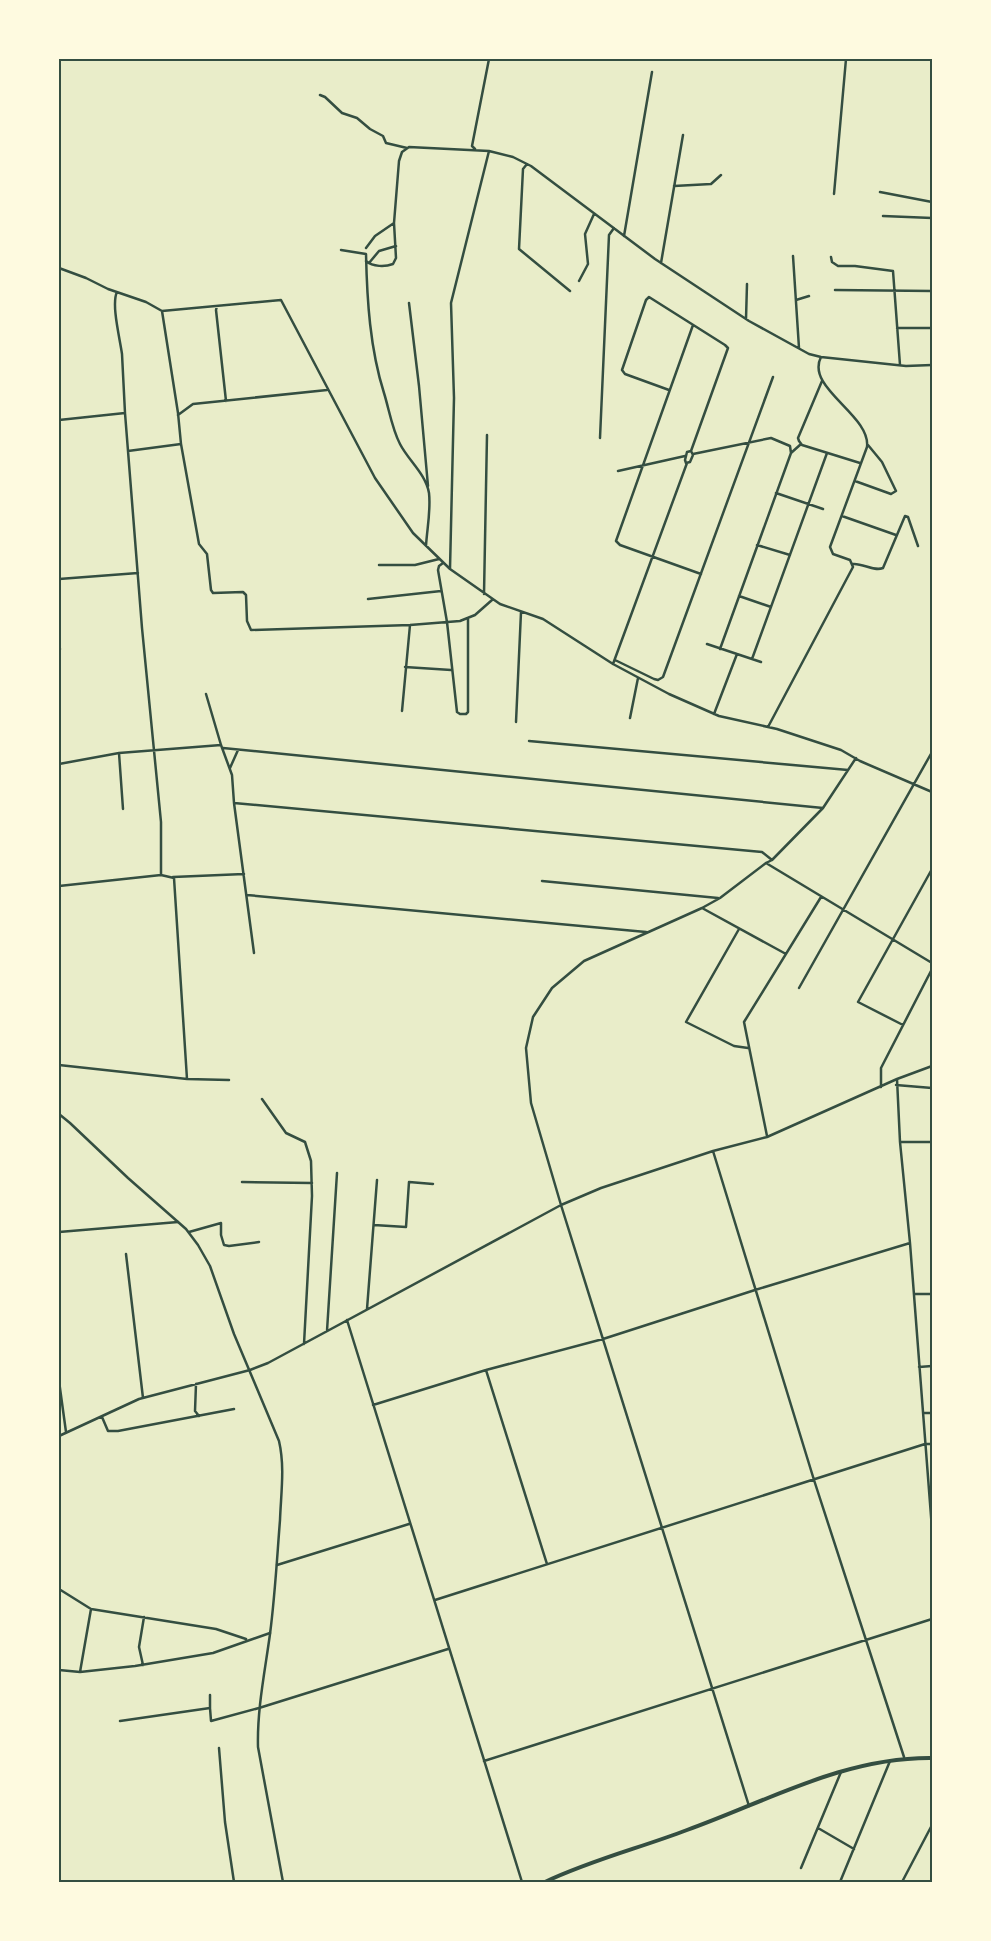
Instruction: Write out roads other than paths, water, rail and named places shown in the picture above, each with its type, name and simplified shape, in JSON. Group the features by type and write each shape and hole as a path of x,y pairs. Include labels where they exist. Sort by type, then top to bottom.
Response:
{"highway":[{"path":"545,1882 575,1868 685,1831 749,1807 798,1785 841,1770 904,1758 932,1758"}],"street":[{"path":"476,150 472,146 489,59"},
{"path":"834,194 846,59"},
{"path":"624,236 652,72"},
{"path":"320,95 325,97 342,113 357,118 376,133 383,136 386,143 408,148 489,151 513,157 526,164 661,263 746,319 821,358 900,365 932,365"},
{"path":"661,263 682,135"},
{"path":"367,262 388,266 393,264 396,258 394,223 399,161 402,152 408,148"},
{"path":"450,569 454,398 451,303 489,151"},
{"path":"526,164 523,169 519,249 570,292"},
{"path":"674,186 711,184 721,175"},
{"path":"880,192 932,202"},
{"path":"579,281 588,264 585,234 594,214"},
{"path":"883,216 932,218"},
{"path":"366,248 375,236 394,223"},
{"path":"600,438 606,274 609,235 614,228"},
{"path":"367,262 379,251 396,246"},
{"path":"341,250 366,254 368,307 383,390 400,443 426,483 429,492"},
{"path":"793,256 799,348"},
{"path":"831,256 832,262 838,266 855,266 893,271 900,365"},
{"path":"59,268 146,302 162,311 282,300 375,478 413,533 450,569 492,600 543,619 638,678 714,714 768,727 842,750 932,792"},
{"path":"746,319 747,284"},
{"path":"835,290 932,291"},
{"path":"117,292 116,310 122,353 138,573 161,822 161,875"},
{"path":"796,300 809,296"},
{"path":"613,664 687,463 690,462 728,350 725,345 652,298 646,300 622,371 625,374 669,390"},
{"path":"409,303 429,492 426,546"},
{"path":"217,306 226,401"},
{"path":"162,311 181,444 199,544 207,554 211,590 213,593 243,592 246,595 247,622 251,630 447,622 468,618 482,610 492,600"},
{"path":"693,325 616,541 620,545 701,574"},
{"path":"897,328 932,328"},
{"path":"821,358 818,368 822,381 858,424 866,436 868,445 882,462 896,491 894,494 890,494 854,480"},
{"path":"615,660 654,679 662,678 773,377"},
{"path":"822,381 798,438 801,444 861,464"},
{"path":"178,415 193,404 328,390"},
{"path":"59,420 125,413"},
{"path":"484,594 487,435"},
{"path":"618,470 685,456 688,452 692,453 771,438 790,446 791,453"},
{"path":"128,451 181,444"},
{"path":"720,649 791,453 801,444"},
{"path":"868,445 830,545 830,550 833,554 850,560 853,564 881,569 884,566 903,518 906,516 918,546"},
{"path":"752,659 827,453"},
{"path":"685,456 687,463"},
{"path":"776,492 823,509"},
{"path":"842,516 896,535"},
{"path":"757,545 790,555"},
{"path":"379,565 415,565 439,559"},
{"path":"443,563 438,569 447,622 457,712 467,714 468,618"},
{"path":"768,727 853,564"},
{"path":"59,574 60,579 138,573"},
{"path":"368,598 442,591"},
{"path":"739,596 772,607"},
{"path":"516,722 521,612"},
{"path":"402,711 410,625"},
{"path":"707,644 761,662"},
{"path":"714,714 737,654"},
{"path":"405,667 452,670"},
{"path":"630,718 638,678"},
{"path":"206,694 232,775 254,953"},
{"path":"529,741 848,770"},
{"path":"59,764 153,749 222,747 823,808"},
{"path":"230,768 238,750"},
{"path":"799,988 932,752"},
{"path":"119,753 123,809"},
{"path":"749,1807 561,1205 531,1102 526,1048 533,1017 552,988 584,961 702,908 720,898 772,860 823,808 856,758"},
{"path":"234,803 762,852 772,860"},
{"path":"766,863 932,963"},
{"path":"903,1025 858,1002 932,869"},
{"path":"59,886 161,875 172,877 244,874"},
{"path":"172,877 174,878 175,885 187,1078"},
{"path":"542,881 720,898"},
{"path":"247,895 648,932"},
{"path":"767,1137 744,1022 822,897"},
{"path":"702,908 786,954"},
{"path":"739,929 686,1022 734,1046 749,1048"},
{"path":"881,1087 881,1068 932,969"},
{"path":"59,1065 187,1078 229,1080"},
{"path":"59,1436 143,1398 250,1370 268,1363 561,1205 602,1188 713,1151 767,1137 897,1079 932,1066"},
{"path":"897,1079 900,1142 910,1243 925,1444 931,1494 932,1529"},
{"path":"896,1084 932,1088"},
{"path":"262,1099 286,1133 305,1142 312,1162 304,1344"},
{"path":"59,1114 189,1232 210,1266 234,1334 279,1441 283,1473 277,1565 260,1708 258,1747 282,1882"},
{"path":"900,1142 932,1142"},
{"path":"713,1151 814,1480 904,1758"},
{"path":"327,1331 337,1172"},
{"path":"367,1309 377,1180"},
{"path":"242,1182 312,1183"},
{"path":"374,1225 406,1227 409,1182 432,1184"},
{"path":"59,1232 178,1222"},
{"path":"189,1232 221,1223 221,1235 224,1245 259,1242"},
{"path":"373,1405 486,1370 603,1339 910,1243"},
{"path":"126,1254 143,1398"},
{"path":"914,1294 932,1294"},
{"path":"347,1320 522,1882"},
{"path":"919,1366 932,1366"},
{"path":"486,1370 547,1565"},
{"path":"59,1381 66,1432"},
{"path":"196,1384 194,1411 199,1416"},
{"path":"101,1416 108,1431 118,1431 234,1409"},
{"path":"924,1413 932,1413"},
{"path":"435,1600 925,1444 932,1444"},
{"path":"277,1565 409,1524"},
{"path":"59,1589 92,1609 216,1629 248,1640"},
{"path":"80,1672 92,1609"},
{"path":"143,1665 140,1647 144,1617"},
{"path":"484,1760 932,1619"},
{"path":"59,1670 80,1672 143,1665 213,1653 270,1633"},
{"path":"210,1695 211,1721 260,1708 448,1649"},
{"path":"120,1721 174,1712 210,1708 210,1710"},
{"path":"219,1748 224,1812 234,1882"},
{"path":"840,1882 890,1760"},
{"path":"801,1868 841,1770"},
{"path":"902,1882 932,1825"},
{"path":"818,1828 854,1849"}]}
